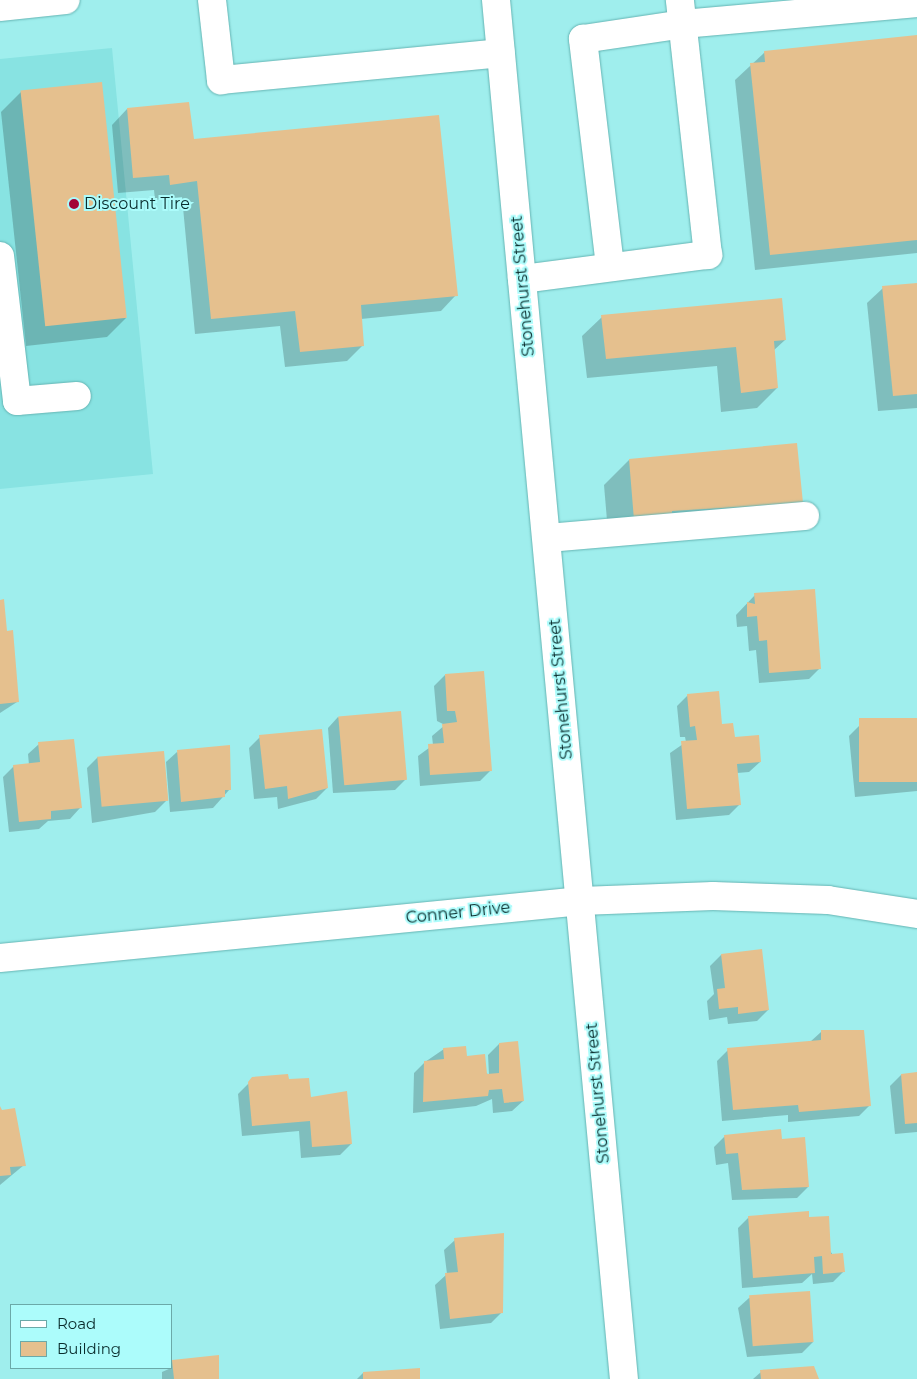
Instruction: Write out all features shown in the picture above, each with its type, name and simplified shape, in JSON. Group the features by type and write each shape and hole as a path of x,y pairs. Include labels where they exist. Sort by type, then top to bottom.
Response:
{"street":[{"path":"0,7 66,0"},
{"path":"212,0 221,80 501,53"},
{"name":"Stonehurst Street","path":"496,0 624,1379"},
{"path":"610,266 582,39 681,12 917,3"},
{"path":"522,279 708,254 681,12"},
{"path":"0,256 17,401 77,396"},
{"path":"547,538 805,516"},
{"name":"Conner Drive","path":"0,958 581,901 713,896 828,900 917,914"}],"shaded area":[{"path":"112,48 153,474 0,489 0,59"}],"building":[{"path":"917,35 917,240 770,255 750,63 765,62 764,51"},
{"name":"Discount Tire","path":"102,82 127,318 45,326 20,91"},
{"path":"189,102 194,139 439,115 458,296 361,305 364,346 300,352 295,311 211,319 197,181 170,185 169,175 133,178 127,108"},
{"path":"917,283 917,394 893,396 882,286"},
{"path":"782,298 786,340 774,341 778,388 741,393 736,347 606,359 601,315"},
{"path":"797,443 803,503 672,511 672,516 634,520 629,459"},
{"path":"815,589 821,669 769,673 767,640 759,641 757,616 747,617 747,602 755,604 754,593"},
{"path":"4,599 7,631 13,630 19,702 0,704 0,600"},
{"path":"484,671 492,771 430,775 428,744 444,743 442,724 457,722 455,711 447,711 445,674"},
{"path":"719,691 722,724 733,723 735,737 759,735 761,762 737,764 741,805 687,809 681,741 697,740 695,726 690,727 687,694"},
{"path":"401,711 407,780 344,785 338,716"},
{"path":"859,718 917,718 917,782 859,782"},
{"path":"322,729 328,788 288,799 287,786 265,789 259,735"},
{"path":"74,739 82,808 51,811 51,819 19,822 13,765 40,762 38,742"},
{"path":"230,745 231,790 225,790 225,797 181,802 177,750"},
{"path":"164,751 168,801 102,807 97,757"},
{"path":"762,949 769,1010 738,1014 738,1007 719,1009 717,989 725,988 721,954"},
{"path":"821,1030 864,1030 871,1106 799,1112 798,1105 733,1110 727,1048 821,1040"},
{"path":"518,1041 524,1101 504,1103 502,1089 489,1090 488,1096 423,1102 424,1061 444,1059 443,1048 466,1046 467,1056 485,1054 487,1074 499,1073 499,1043"},
{"path":"917,1072 917,1123 905,1124 901,1074"},
{"path":"288,1074 289,1079 309,1078 311,1097 347,1091 352,1144 312,1147 310,1121 252,1126 248,1082 252,1077"},
{"path":"0,1106 2,1110 15,1108 26,1166 10,1167 11,1175 0,1176"},
{"path":"781,1129 782,1139 805,1137 809,1187 742,1190 738,1153 726,1154 724,1135"},
{"path":"809,1211 809,1217 829,1216 831,1254 843,1253 845,1272 823,1274 822,1256 814,1257 815,1273 753,1278 748,1216"},
{"path":"504,1233 503,1313 450,1319 445,1273 458,1272 454,1238"},
{"path":"810,1291 814,1342 753,1346 749,1295"},
{"path":"219,1355 219,1379 174,1379 172,1360"},
{"path":"814,1366 819,1379 761,1379 760,1370"},
{"path":"420,1368 420,1379 363,1379 363,1372"}],"place":[{"name":"Discount Tire","path":"74,204"}]}
